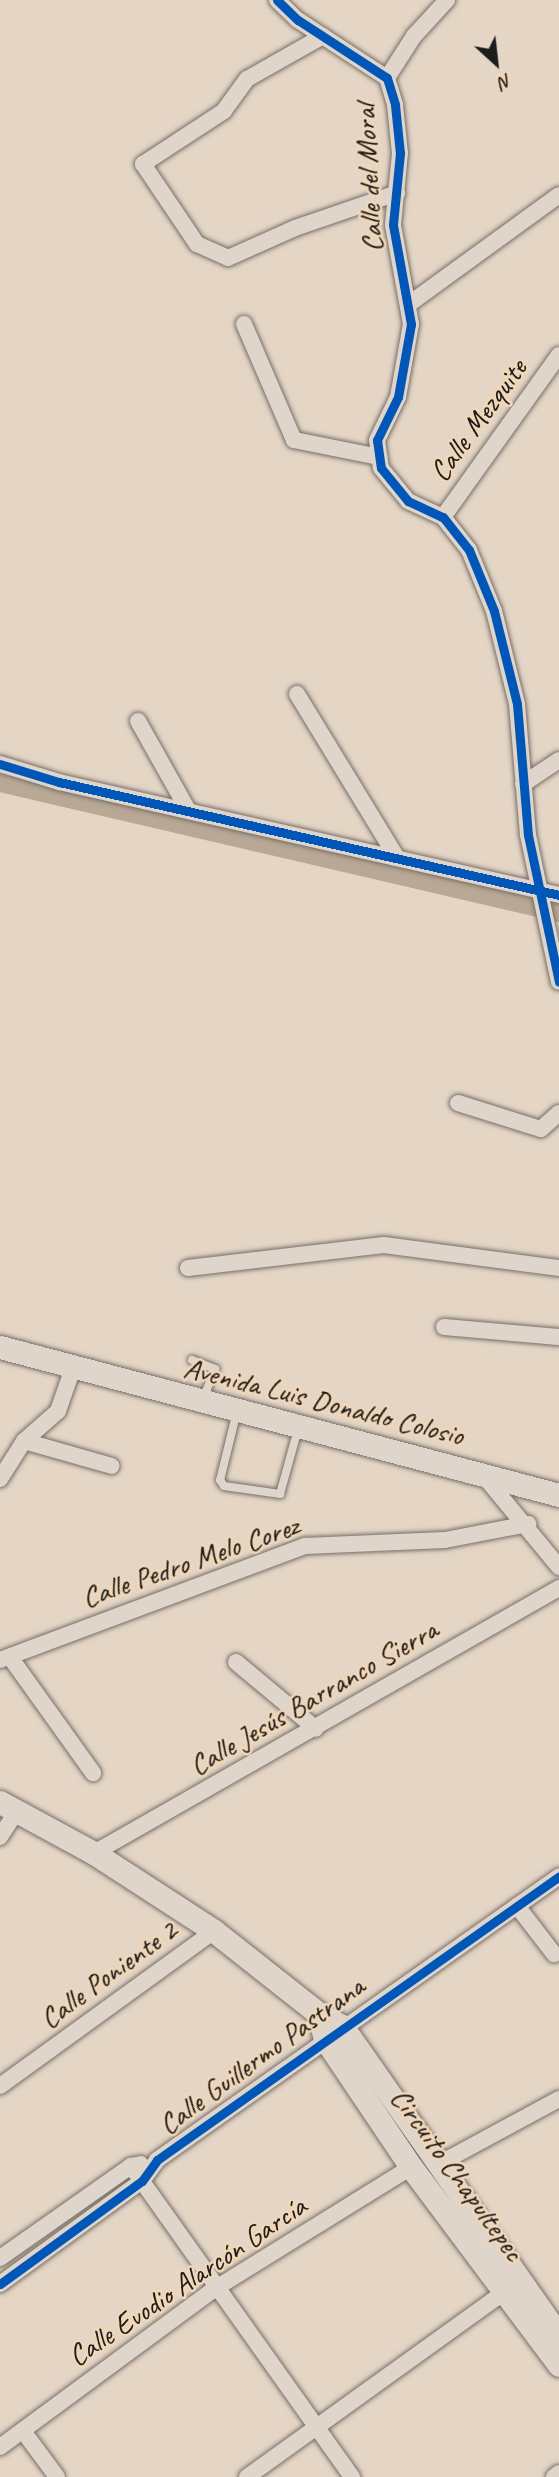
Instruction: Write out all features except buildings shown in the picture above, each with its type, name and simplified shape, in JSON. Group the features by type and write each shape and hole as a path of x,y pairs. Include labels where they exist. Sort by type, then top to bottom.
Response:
{"main road":[{"name":"Avenida Luis Donaldo Colosio","path":"0,1347 559,1495"},
{"name":"Circuito Chapultepec","path":"8,1807 94,1853 214,1931 319,2014 437,2165 559,2336"},
{"name":"Circuito Chapultepec","path":"333,2033 411,2167 559,2365"}],"street":[{"name":"Calle del Moral","path":"277,0 323,36 387,78 396,105 400,153 393,225 411,324 398,397 377,440 379,457"},
{"path":"387,78 414,36 447,0"},
{"path":"323,36 247,79 224,111 143,164 197,244 228,258 295,228 397,193"},
{"path":"409,304 559,195"},
{"path":"244,324 293,440 379,457 381,468 408,501 443,517 469,550 494,611 517,704 528,835 548,894 546,914 559,982"},
{"name":"Calle Mezquite","path":"443,517 559,355"},
{"path":"297,694 397,858"},
{"path":"138,721 188,810"},
{"path":"523,784 559,760"},
{"path":"0,764 548,894"},
{"path":"458,1103 541,1129 559,1113"},
{"path":"188,1268 384,1245 559,1268"},
{"path":"444,1327 559,1337"},
{"path":"0,1479 24,1441 58,1411 74,1368"},
{"path":"24,1441 112,1466"},
{"path":"482,1474 528,1524 559,1567"},
{"name":"Calle Pedro Melo Corez","path":"5,1659 305,1546 445,1540 528,1524"},
{"name":"Calle Jesús Barranco Sierra","path":"94,1853 316,1729 559,1588"},
{"path":"5,1659 93,1773"},
{"path":"236,1662 316,1729"},
{"path":"0,1837 8,1807"},
{"name":"Calle Guillermo Pastrana","path":"0,2284 142,2181 157,2160 333,2033 559,1876"},
{"path":"517,1906 554,1954"},
{"name":"Calle Poniente 2","path":"0,2086 214,1931"},
{"path":"437,2165 559,2099"},
{"name":"Calle Guillermo Pastrana","path":"0,2258 131,2166 157,2160"},
{"path":"131,2166 352,2477"},
{"name":"Calle Evodio Alarcón García","path":"0,2447 216,2288 411,2167"},
{"path":"247,2477 504,2292"},
{"path":"23,2431 57,2477"},
{"path":"554,2477 559,2473"}],"lane":[{"path":"192,1360 215,1368 202,1402"},
{"path":"237,1411 220,1480 224,1486 280,1494 299,1425"}],"waterway":[{"path":"0,783 559,913"}],"cycle path":[{"path":"277,0 298,20 387,78 395,105 400,153 393,225 411,324 398,397 377,440 381,468 408,501 443,517 469,550 494,611 517,704 528,835 559,982"},
{"path":"0,764 59,782 559,895"},
{"path":"0,2284 142,2181 157,2160 559,1876"}]}
